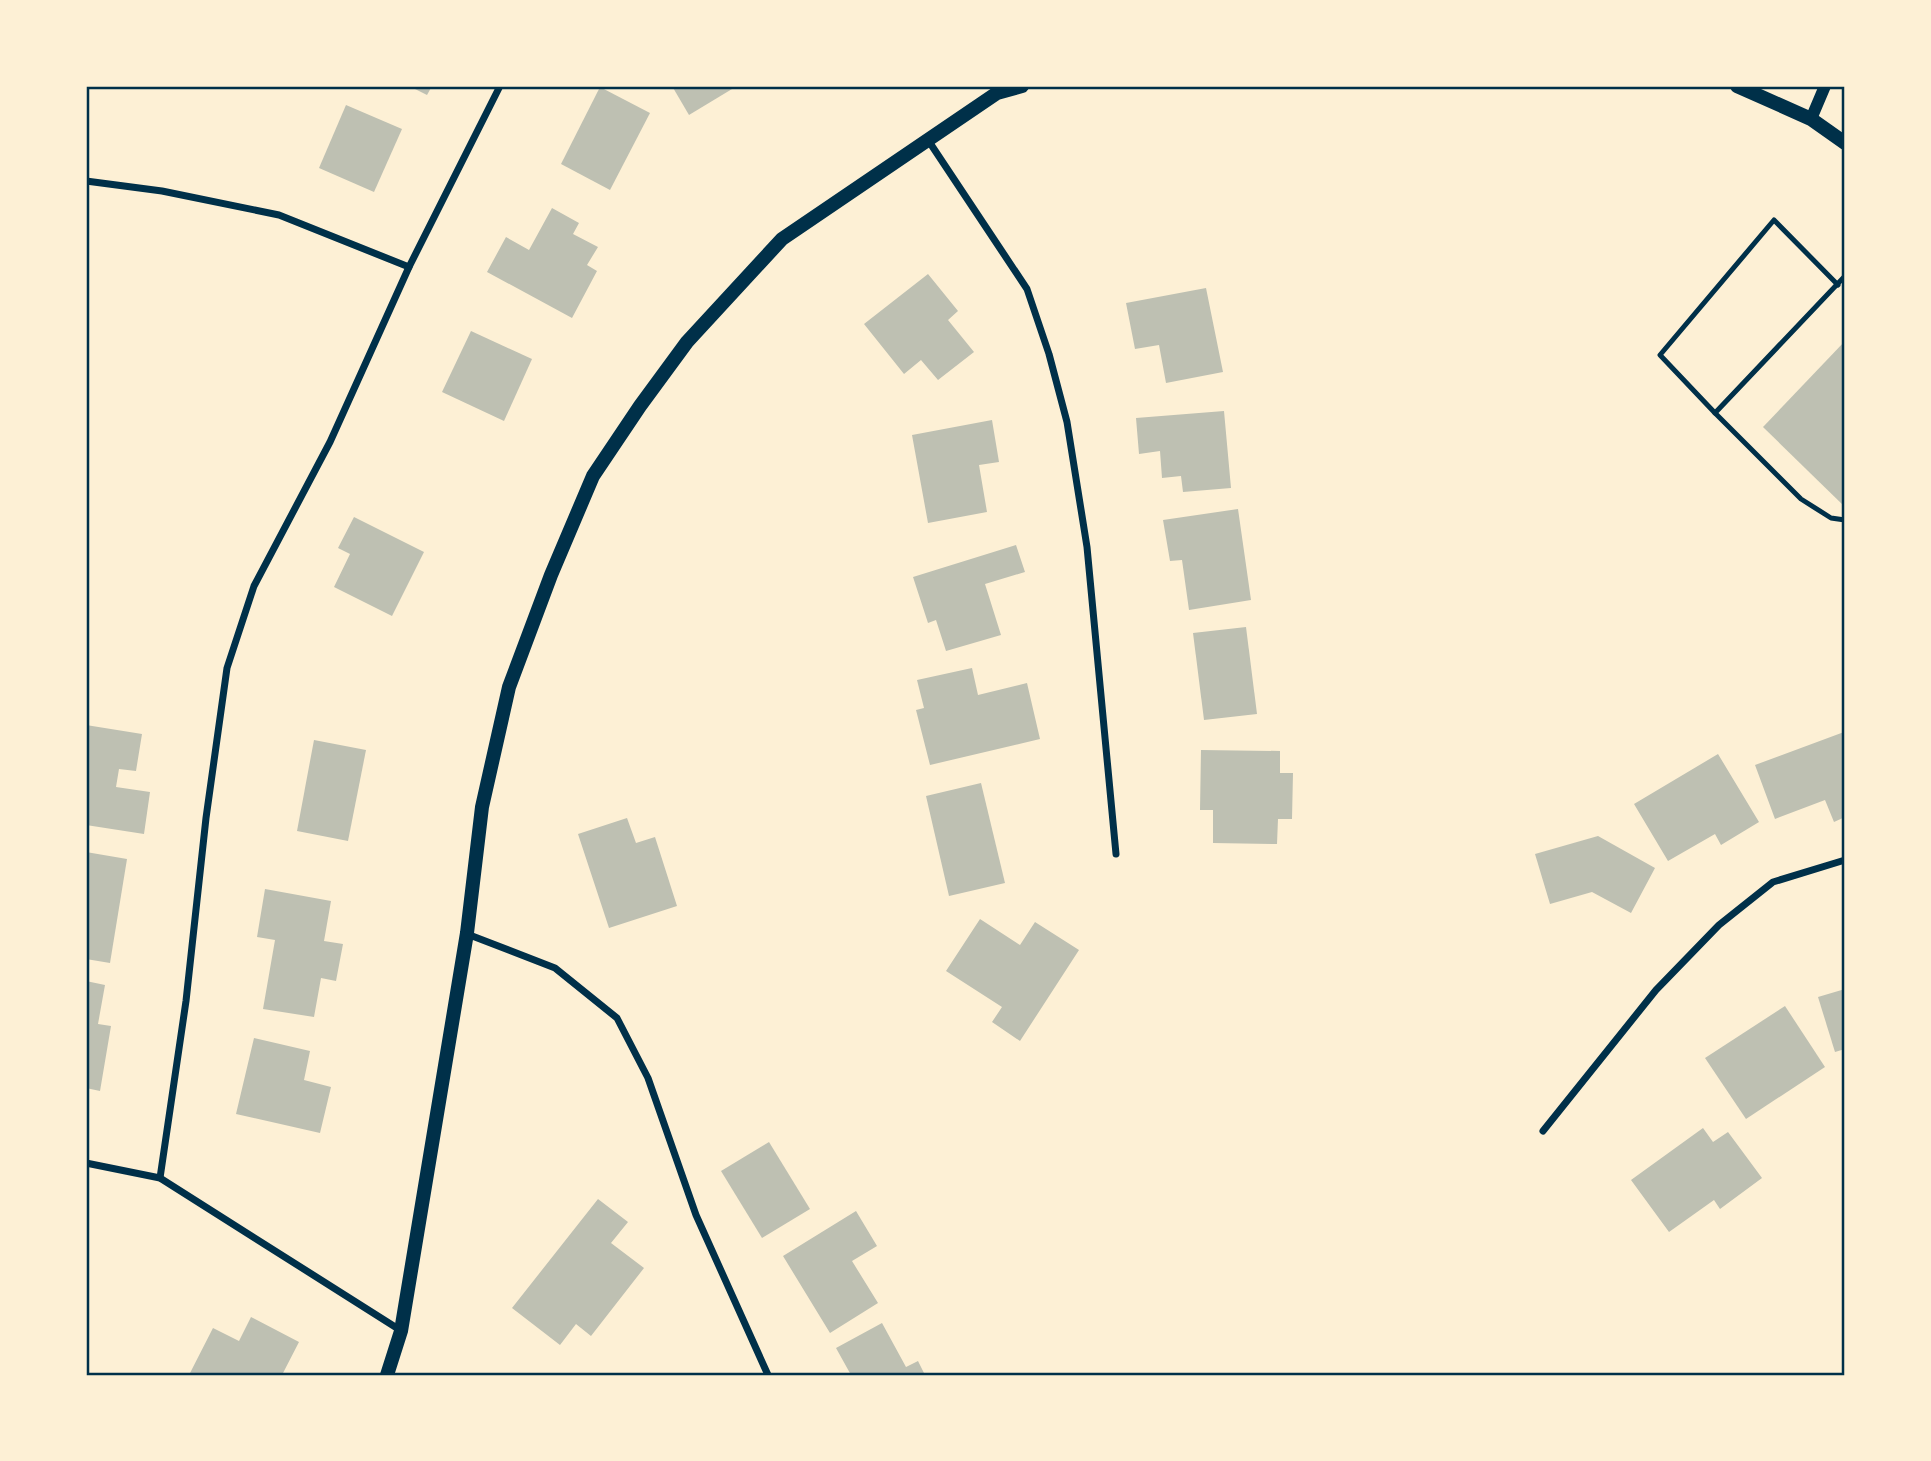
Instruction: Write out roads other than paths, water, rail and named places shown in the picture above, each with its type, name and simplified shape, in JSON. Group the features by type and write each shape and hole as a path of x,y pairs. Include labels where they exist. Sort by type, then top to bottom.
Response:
{"main road":[{"path":"387,1375 401,1331 467,933 482,807 509,687 551,575 593,476 687,342 782,239 928,140 994,89 1023,86"},
{"path":"1737,86 1811,119 1845,143"}],"street":[{"path":"160,1178 186,1000 206,818 227,668 254,586 330,442 409,267 500,86"},
{"path":"1811,119 1825,86"},
{"path":"928,140 1027,289 1049,354 1067,422 1087,547 1116,854"},
{"path":"86,181 162,191 279,215 409,267"},
{"path":"1544,1131 1656,990 1720,925 1773,882 1845,860"},
{"path":"467,933 555,968 617,1018 648,1078 696,1215 768,1375"},
{"path":"86,1163 160,1178 401,1331"}],"lane":[{"path":"1838,285 1774,220 1660,355 1801,499 1831,518 1845,520"},
{"path":"1715,413 1845,276"}]}
